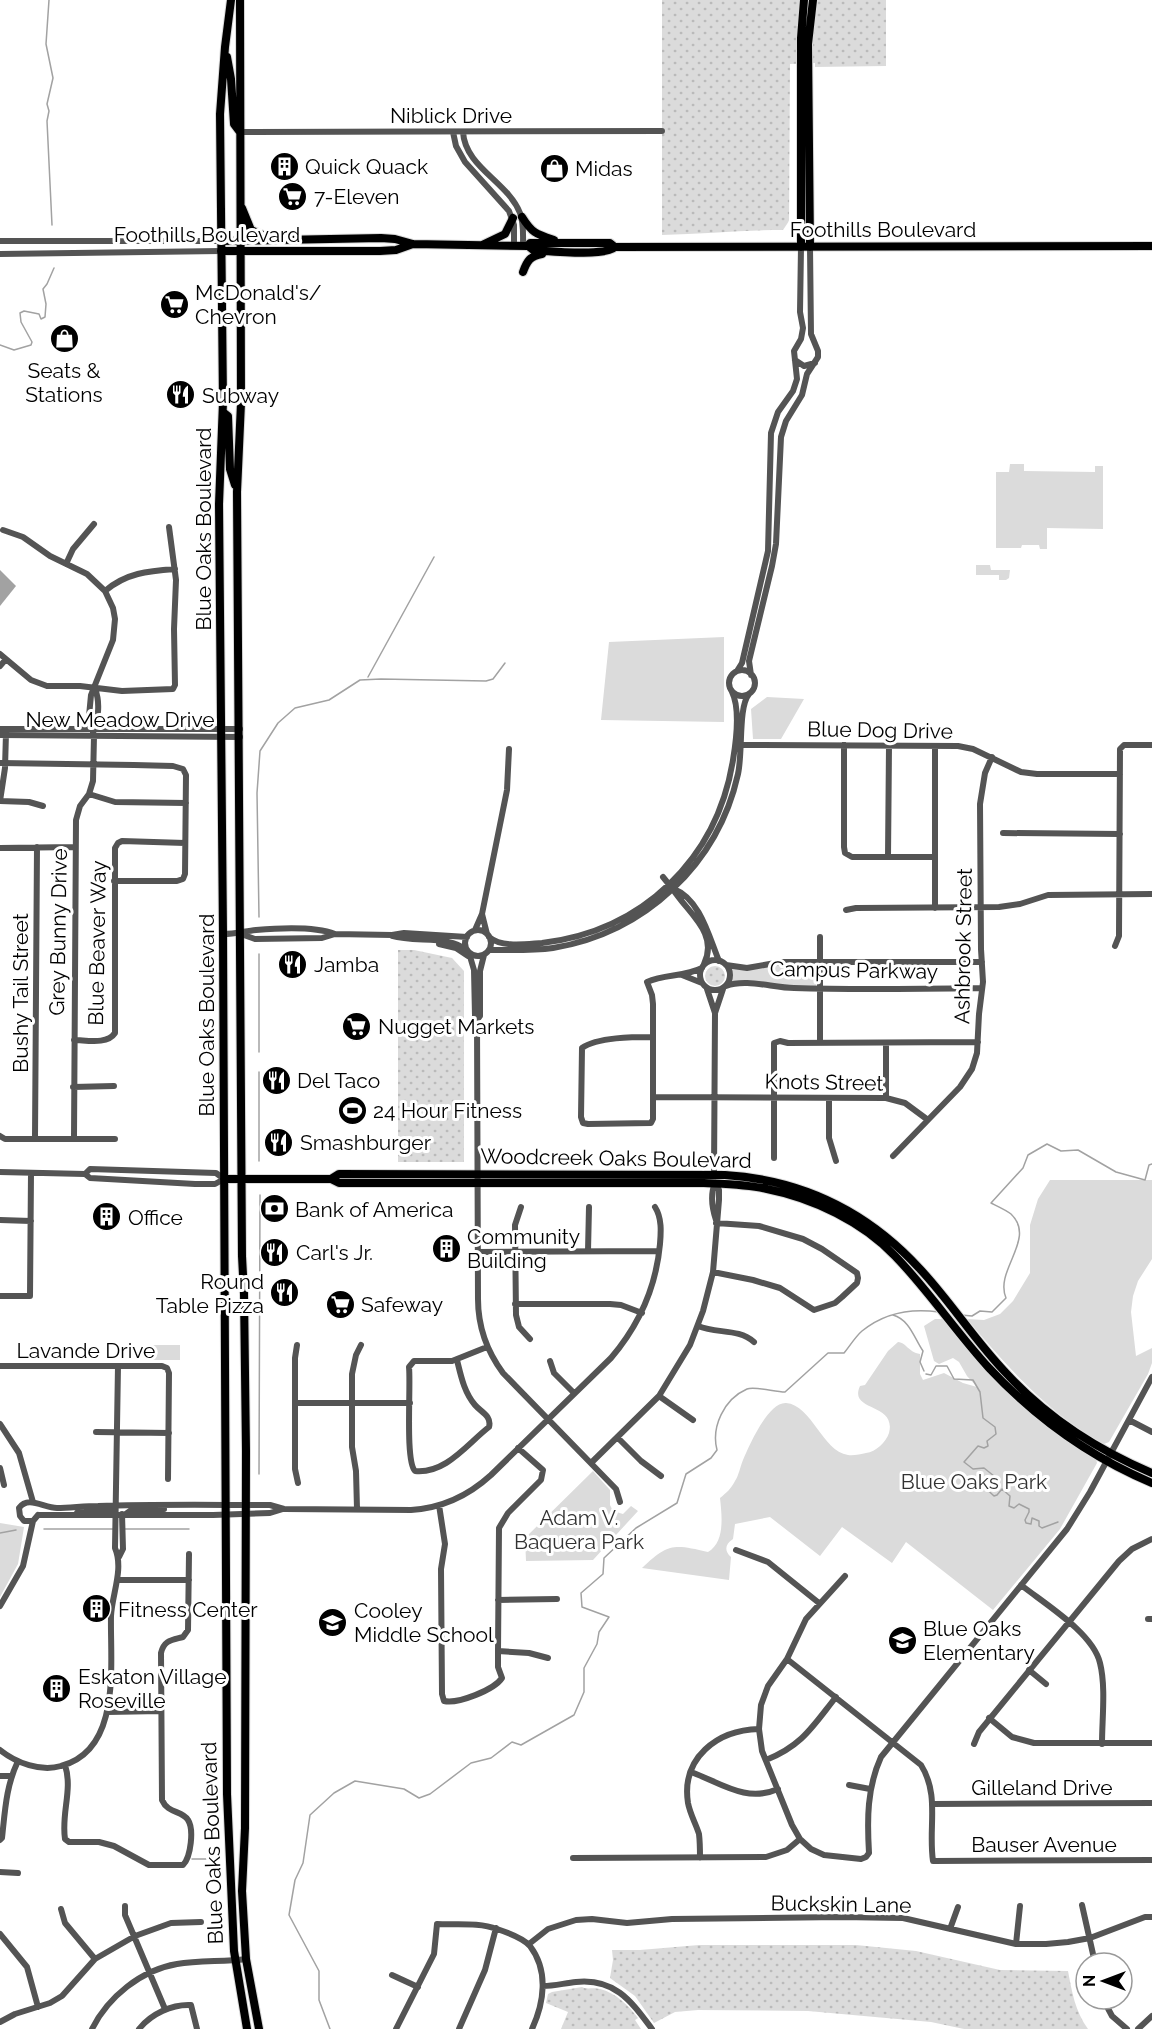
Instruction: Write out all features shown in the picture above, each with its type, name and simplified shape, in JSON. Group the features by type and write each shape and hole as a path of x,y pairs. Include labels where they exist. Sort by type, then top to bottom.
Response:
{"main road":[{"name":"Blue Oaks Boulevard","path":"231,0 220,114 223,412 219,504 226,1794 235,1960 247,2029"},
{"name":"Blue Oaks Boulevard","path":"240,0 241,403 237,492 245,1510 245,1828 242,1891 246,1959 259,2029"},
{"path":"801,247 801,38 808,3"},
{"path":"808,3 810,247"},
{"path":"225,47 231,79 234,124 240,132"},
{"path":"239,200 251,230 277,241"},
{"path":"481,246 506,234 517,217 535,234 561,242"},
{"path":"356,251 358,248 376,247 381,238"},
{"name":"Foothills Boulevard","path":"221,241 381,238 413,244 522,246 533,250 560,251 607,251 615,247 1152,246"},
{"name":"Foothills Boulevard","path":"522,246 530,243 561,242 610,243 615,247"},
{"name":"Foothills Boulevard","path":"222,251 396,250 413,244"},
{"path":"523,272 526,264 534,255 560,251"},
{"path":"223,412 228,416 230,469 237,492"},
{"name":"Woodcreek Oaks Boulevard","path":"224,1179 331,1179 339,1183 477,1178 715,1179 749,1176 783,1183 817,1195 877,1228 921,1270 1007,1374 1038,1404 1108,1457 1152,1473"},
{"name":"Woodcreek Oaks Boulevard","path":"715,1179 785,1193 842,1217 871,1235 894,1255 989,1367 1023,1402 1046,1421 1152,1484"}],"street":[{"name":"Niblick Drive","path":"240,132 662,131"},
{"path":"453,132 456,146 465,162 517,217"},
{"path":"463,132 464,142 469,152 510,197 517,217 522,246"},
{"name":"Foothills Boulevard","path":"0,241 221,241"},
{"path":"392,935 404,939 449,941 462,945 468,953 478,957 487,952 538,950 593,938 633,920 656,905 687,867 708,836 727,787 735,744 736,703 730,680 742,663 768,551 771,433 778,412 796,384 794,351 803,328 800,312 801,247"},
{"path":"770,465 775,462 786,421 799,401 807,374 819,354 811,334 810,247"},
{"name":"Foothills Boulevard","path":"0,254 222,251"},
{"path":"799,343 807,341 815,345"},
{"path":"795,359 804,366 815,362"},
{"path":"475,930 481,930 499,943 517,944 571,938 619,920 672,886 704,853 723,818 735,789 742,745 742,709 754,683 749,661 776,544 779,447"},
{"path":"770,465 774,468 777,505"},
{"path":"66,564 73,549 94,524"},
{"path":"0,654 25,676 54,687 80,686 122,691 173,689 175,684 175,569 169,527"},
{"path":"3,530 23,537 42,551 87,574 105,591 112,608 114,631 91,695 89,721 94,733"},
{"path":"105,591 130,576 147,571 175,569"},
{"path":"0,666 6,659"},
{"path":"737,671 751,675"},
{"path":"94,733 98,722 98,695 95,688"},
{"path":"732,692 740,696 749,694"},
{"path":"90,706 98,707"},
{"path":"3,732 0,801 29,802 43,806"},
{"name":"New Meadow Drive","path":"3,732 240,733"},
{"name":"Grey Bunny Drive","path":"74,1138 76,820 80,806 89,794 93,781 94,733"},
{"name":"Blue Dog Drive","path":"742,745 973,748 1021,772 1120,774"},
{"path":"844,745 844,851 852,857 935,857"},
{"path":"1115,946 1119,936 1120,748 1124,745 1152,745"},
{"path":"888,858 889,746"},
{"path":"935,746 935,908"},
{"path":"241,934 255,939 404,933 466,937 475,930 482,914 507,790 509,749"},
{"name":"Ashbrook Street","path":"893,1156 965,1081 975,1063 982,988 981,789 992,757"},
{"path":"3,763 173,766 183,769 186,776 185,874 183,879 177,881 114,881"},
{"path":"89,794 115,802 186,803"},
{"path":"1003,833 1119,834"},
{"name":"Blue Beaver Way","path":"74,1040 106,1040 115,1032 115,848 118,843 185,843"},
{"name":"Bushy Tail Street","path":"34,1138 37,847"},
{"path":"0,848 75,847"},
{"path":"663,877 680,891 703,920 719,961"},
{"path":"672,886 691,911 707,939 708,953 700,975 715,1013"},
{"path":"846,910 856,908 981,908 1010,906 1048,895 1152,894"},
{"path":"477,1020 480,1016 480,971 491,943 482,914"},
{"path":"223,934 241,934 254,930 322,929 335,934"},
{"path":"820,936 820,1042"},
{"path":"466,937 465,943 474,970 477,1020 478,1312 487,1347 502,1373 616,1490 620,1502"},
{"path":"591,1463 659,1396 680,1363 698,1326 713,1272 717,1223 712,1191 715,1179 715,1013 730,975 726,965 711,960 682,975 667,976 647,982 652,995 653,1036 653,1119 651,1123 583,1123 581,1117 582,1048 588,1044 624,1037 653,1036"},
{"name":"Campus Parkway","path":"726,965 747,968 781,962 982,962"},
{"path":"682,975 702,983"},
{"name":"Campus Parkway","path":"724,988 746,983 780,988 820,989 982,988"},
{"path":"707,989 715,991 724,988"},
{"path":"774,1158 774,1042 978,1042"},
{"path":"886,1042 886,1098"},
{"path":"74,1087 114,1086"},
{"name":"Knots Street","path":"653,1097 886,1098 905,1103 928,1120"},
{"path":"829,1098 829,1138 836,1161"},
{"path":"0,1136 4,1138 115,1138"},
{"name":"Woodcreek Oaks Boulevard","path":"0,1172 85,1174 90,1178 195,1184 215,1184 224,1179 216,1173 90,1169 85,1174"},
{"path":"0,1296 30,1296 31,1173"},
{"path":"521,1207 515,1225 515,1304 519,1327 530,1339"},
{"path":"588,1251 589,1207"},
{"path":"24,1521 70,1516 123,1516 225,1510 270,1513 284,1509 417,1509 460,1498 476,1489 611,1358 626,1340 642,1313 653,1284 659,1251 660,1220 655,1208"},
{"path":"0,1220 31,1221"},
{"path":"713,1272 780,1288 814,1311 835,1303 857,1282 858,1278 839,1260 803,1239 759,1226 717,1223"},
{"path":"478,1252 659,1251"},
{"path":"515,1304 609,1304 621,1305 642,1313"},
{"path":"698,1326 743,1334 754,1342"},
{"path":"297,1345 295,1475 298,1483"},
{"path":"357,1509 356,1472 352,1447 353,1365 362,1345"},
{"path":"457,1360 465,1390 488,1417 489,1427 452,1459 435,1467 415,1471 410,1457 409,1367 411,1362 414,1360 457,1360 487,1347"},
{"path":"550,1361 555,1372 574,1393"},
{"name":"Lavande Drive","path":"0,1366 162,1366 167,1368 169,1373 168,1479"},
{"path":"0,1750 18,1761 47,1768 65,1765 82,1756 94,1744 107,1712 111,1675 112,1607 118,1557 115,1548 115,1516 118,1366"},
{"path":"845,1575 819,1603 802,1626 787,1659 774,1676 764,1696 759,1728 766,1760 792,1825 800,1839 816,1852 832,1857 861,1859 869,1853 870,1788 881,1757 1067,1529 1152,1377"},
{"path":"659,1396 693,1420"},
{"path":"295,1403 410,1403"},
{"path":"1128,1420 1152,1432"},
{"path":"0,1424 19,1453 27,1484 38,1509 28,1538 23,1566 0,1606"},
{"path":"96,1432 169,1433"},
{"path":"618,1438 641,1461 661,1476"},
{"path":"439,1505 446,1544 441,1569 442,1694 444,1701 452,1703 498,1684 502,1678 498,1667 499,1528 508,1513 542,1479 543,1470 518,1448"},
{"path":"0,1468 4,1485"},
{"path":"27,1484 26,1495 18,1514 24,1521 28,1538"},
{"path":"21,1504 26,1502 57,1508 173,1506 225,1510"},
{"path":"70,1516 82,1512 110,1511 117,1506"},
{"path":"117,1506 123,1516 123,1549 118,1557"},
{"path":"123,1516 130,1511 159,1510 173,1506"},
{"path":"115,1531 123,1531"},
{"path":"974,1744 979,1731 989,1718 1123,1557 1152,1539"},
{"path":"736,1550 768,1562 819,1603"},
{"path":"65,1765 69,1784 64,1813 65,1839 69,1842 99,1842 114,1846 149,1865 183,1865 188,1860 190,1827 186,1817 169,1810 162,1800 161,1653 163,1645 169,1640 183,1637 188,1630 189,1554"},
{"path":"117,1580 189,1580"},
{"path":"1021,1585 1068,1623 1093,1647 1100,1664 1102,1744"},
{"path":"498,1600 557,1599"},
{"path":"498,1652 529,1653 548,1659"},
{"path":"787,1659 916,1761 930,1782 932,1804"},
{"path":"1029,1670 1046,1684"},
{"path":"766,1760 799,1742 836,1697"},
{"path":"107,1712 161,1711"},
{"path":"989,1718 1012,1737 1026,1742 1152,1743"},
{"path":"700,1858 699,1833 688,1805 687,1792 691,1772 701,1754 720,1737 734,1731 759,1728"},
{"path":"0,1840 10,1776 18,1761"},
{"path":"691,1772 709,1778 729,1790 744,1794 759,1794 778,1789"},
{"path":"0,1776 10,1776"},
{"path":"849,1785 870,1788"},
{"name":"Gilleland Drive","path":"932,1804 1152,1803"},
{"name":"Bauser Avenue","path":"932,1804 932,1858 936,1862 1152,1860"},
{"path":"573,1858 766,1857 787,1850 800,1839"},
{"path":"0,1872 18,1873"},
{"path":"1082,1905 1093,1951"},
{"path":"125,1906 125,1915 165,2009"},
{"path":"1016,1944 1020,1906"},
{"path":"950,1929 957,1907"},
{"path":"61,1909 65,1923 95,1959"},
{"name":"Buckskin Lane","path":"529,1944 537,1936 560,1924 592,1919 627,1923 672,1919 903,1918 1016,1944 1068,1942 1090,1938 1145,1917 1152,1917"},
{"path":"0,2022 62,1996 95,1959 135,1936 171,1923 201,1922"},
{"path":"396,2029 434,1954 438,1924 496,1928 529,1944 537,1958 543,1986 540,2010 532,2029"},
{"path":"459,2029 485,1970 496,1928"},
{"path":"0,1934 27,1967 38,2007"},
{"path":"92,2029 101,2013 119,1993 150,1973 178,1963 246,1959"},
{"path":"392,1975 418,1987"},
{"path":"543,1986 584,1981 608,1985 630,2000 651,2029"},
{"path":"139,2029 165,2009 191,2005 197,2029"},
{"path":"1109,2011 1127,2029"},
{"path":"1138,2029 1152,2016"}],"green space":[{"path":"662,0 886,0 886,66 815,67 815,63 790,64 789,221 783,230 662,235"},
{"path":"1010,464 1024,464 1024,471 1095,472 1095,466 1103,466 1103,529 1047,528 1047,549 1040,549 1039,545 996,548 996,472 1009,472"},
{"path":"976,565 990,565 991,570 1010,570 1009,578 999,580 999,575 976,575"},
{"path":"724,637 724,722 601,720 609,642"},
{"path":"767,697 804,699 781,739 753,739 751,709"},
{"path":"398,950 414,950 452,958 464,971 464,1162 398,1162"},
{"path":"776,965 815,965 816,986 784,986 732,981 731,969"},
{"path":"715,966 722,969 725,976 722,983 715,986 708,983 705,976 708,969"},
{"name":"Blue Oaks Park","path":"1050,1180 1152,1180 1152,1259 1138,1281 1131,1312 1136,1356 1152,1348 1152,1363 1109,1442 1104,1444 1065,1419 1047,1404 1013,1372 967,1319 984,1320 1000,1314 1013,1301 1030,1273 1030,1225 1038,1199"},
{"name":"Blue Oaks Park","path":"935,1319 945,1319 973,1354 1025,1408 1059,1435 1096,1459 1097,1463 1060,1529 993,1610 906,1542 892,1563 842,1527 820,1556 770,1517 735,1524 733,1539 726,1548 731,1557 729,1580 642,1568 658,1554 672,1548 708,1552 713,1548 720,1536 720,1498 730,1489 736,1479 760,1426 779,1405 786,1403 803,1411 839,1452 855,1455 877,1449 888,1436 890,1423 886,1416 866,1404 858,1394 860,1386 865,1385 888,1351 898,1342 920,1354 920,1374 923,1380 944,1373 977,1387 959,1362 953,1358 939,1364 934,1361 924,1326"},
{"path":"152,1345 180,1345 180,1360 152,1360"},
{"name":"Adam V. Baquera Park","path":"593,1471 610,1490 610,1505 613,1511 623,1514 631,1506 638,1511 593,1560 526,1561 525,1538"},
{"path":"0,1523 24,1527 18,1564 0,1597"},
{"path":"699,1945 856,1945 916,1951 1000,1970 1068,1971 1074,1998 1074,2011 1078,2011 1088,2029 964,2029 931,2022 808,2011 698,2010 675,2012 654,2023 635,1996 610,1978 612,1950"},
{"path":"582,1987 606,1991 626,2004 638,2018 635,2020 641,2029 561,2029 568,2012 546,2003 548,1994"}],"shaded area":[{"path":"0,570 16,586 0,606"}],"waterway":[{"path":"49,0 46,44 53,78 47,104 49,111 47,121 52,225"},
{"path":"0,345 14,350 31,345 32,342 21,322 20,313 24,311 39,314 41,319 45,317 46,304 43,289 54,268"},
{"path":"368,677 434,557"},
{"path":"259,917 257,793 260,751 278,723 295,708 329,700 360,680 486,681 493,679 505,663"},
{"path":"259,954 259,1052"},
{"path":"259,1072 259,1161"},
{"path":"961,1315 972,1316 980,1311 992,1312 1006,1298 1005,1277 1020,1234 1018,1224 1011,1214 991,1203 1023,1168 1028,1155 1047,1144 1061,1151 1078,1150 1116,1172 1145,1180 1149,1165 1152,1164"},
{"path":"259,1474 260,1195"},
{"path":"330,2029 319,2000 319,1971 289,1915 295,1880 303,1863 310,1815 334,1793 355,1781 404,1789 419,1798 430,1794 471,1763 491,1758 512,1742 521,1745 574,1715 584,1692 584,1668 597,1644 599,1632 609,1617 582,1607 581,1593 603,1574 604,1558 636,1528 677,1503 686,1474 711,1458 717,1450 718,1423 732,1400 751,1388 785,1392 828,1353 844,1353 862,1331 879,1320 898,1313 939,1312"},
{"path":"893,1315 908,1325 923,1351 920,1362 924,1371"},
{"path":"926,1374 931,1375 936,1366 947,1366 954,1379 973,1380 980,1392 983,1418 995,1427 996,1434 987,1441 988,1446 984,1448 978,1446 964,1462 973,1469 984,1468 994,1476 992,1481 988,1478 981,1480 980,1483 994,1496 1002,1489 1010,1496 1009,1506 1014,1508 1019,1504 1029,1509 1026,1523 1031,1524 1032,1518 1039,1521 1039,1526 1042,1528 1058,1522"},
{"path":"44,1529 113,1529"},
{"path":"124,1529 189,1529"},
{"path":"0,1533 16,1530"},
{"path":"192,1859 212,1859 214,1856"}],"place":[{"name":"Quick Quack","path":"284,166"},
{"name":"Midas","path":"554,168"},
{"name":"7-Eleven","path":"293,196"},
{"name":"McDonald's/ Chevron","path":"174,304"},
{"name":"Seats & Stations","path":"64,339"},
{"name":"Subway","path":"181,395"},
{"name":"Jamba","path":"293,964"},
{"name":"Nugget Markets","path":"357,1026"},
{"name":"Del Taco","path":"276,1080"},
{"name":"24 Hour Fitness","path":"352,1110"},
{"name":"Smashburger","path":"279,1142"},
{"name":"Bank of America","path":"274,1209"},
{"name":"Office","path":"107,1217"},
{"name":"Community Building","path":"446,1248"},
{"name":"Carl's Jr.","path":"275,1252"},
{"name":"Round Table Pizza","path":"285,1293"},
{"name":"Safeway","path":"340,1304"},
{"name":"Fitness Center","path":"97,1609"},
{"name":"Cooley Middle School","path":"333,1622"},
{"name":"Blue Oaks Elementary","path":"902,1640"},
{"name":"Eskaton Village Roseville","path":"57,1688"}]}
